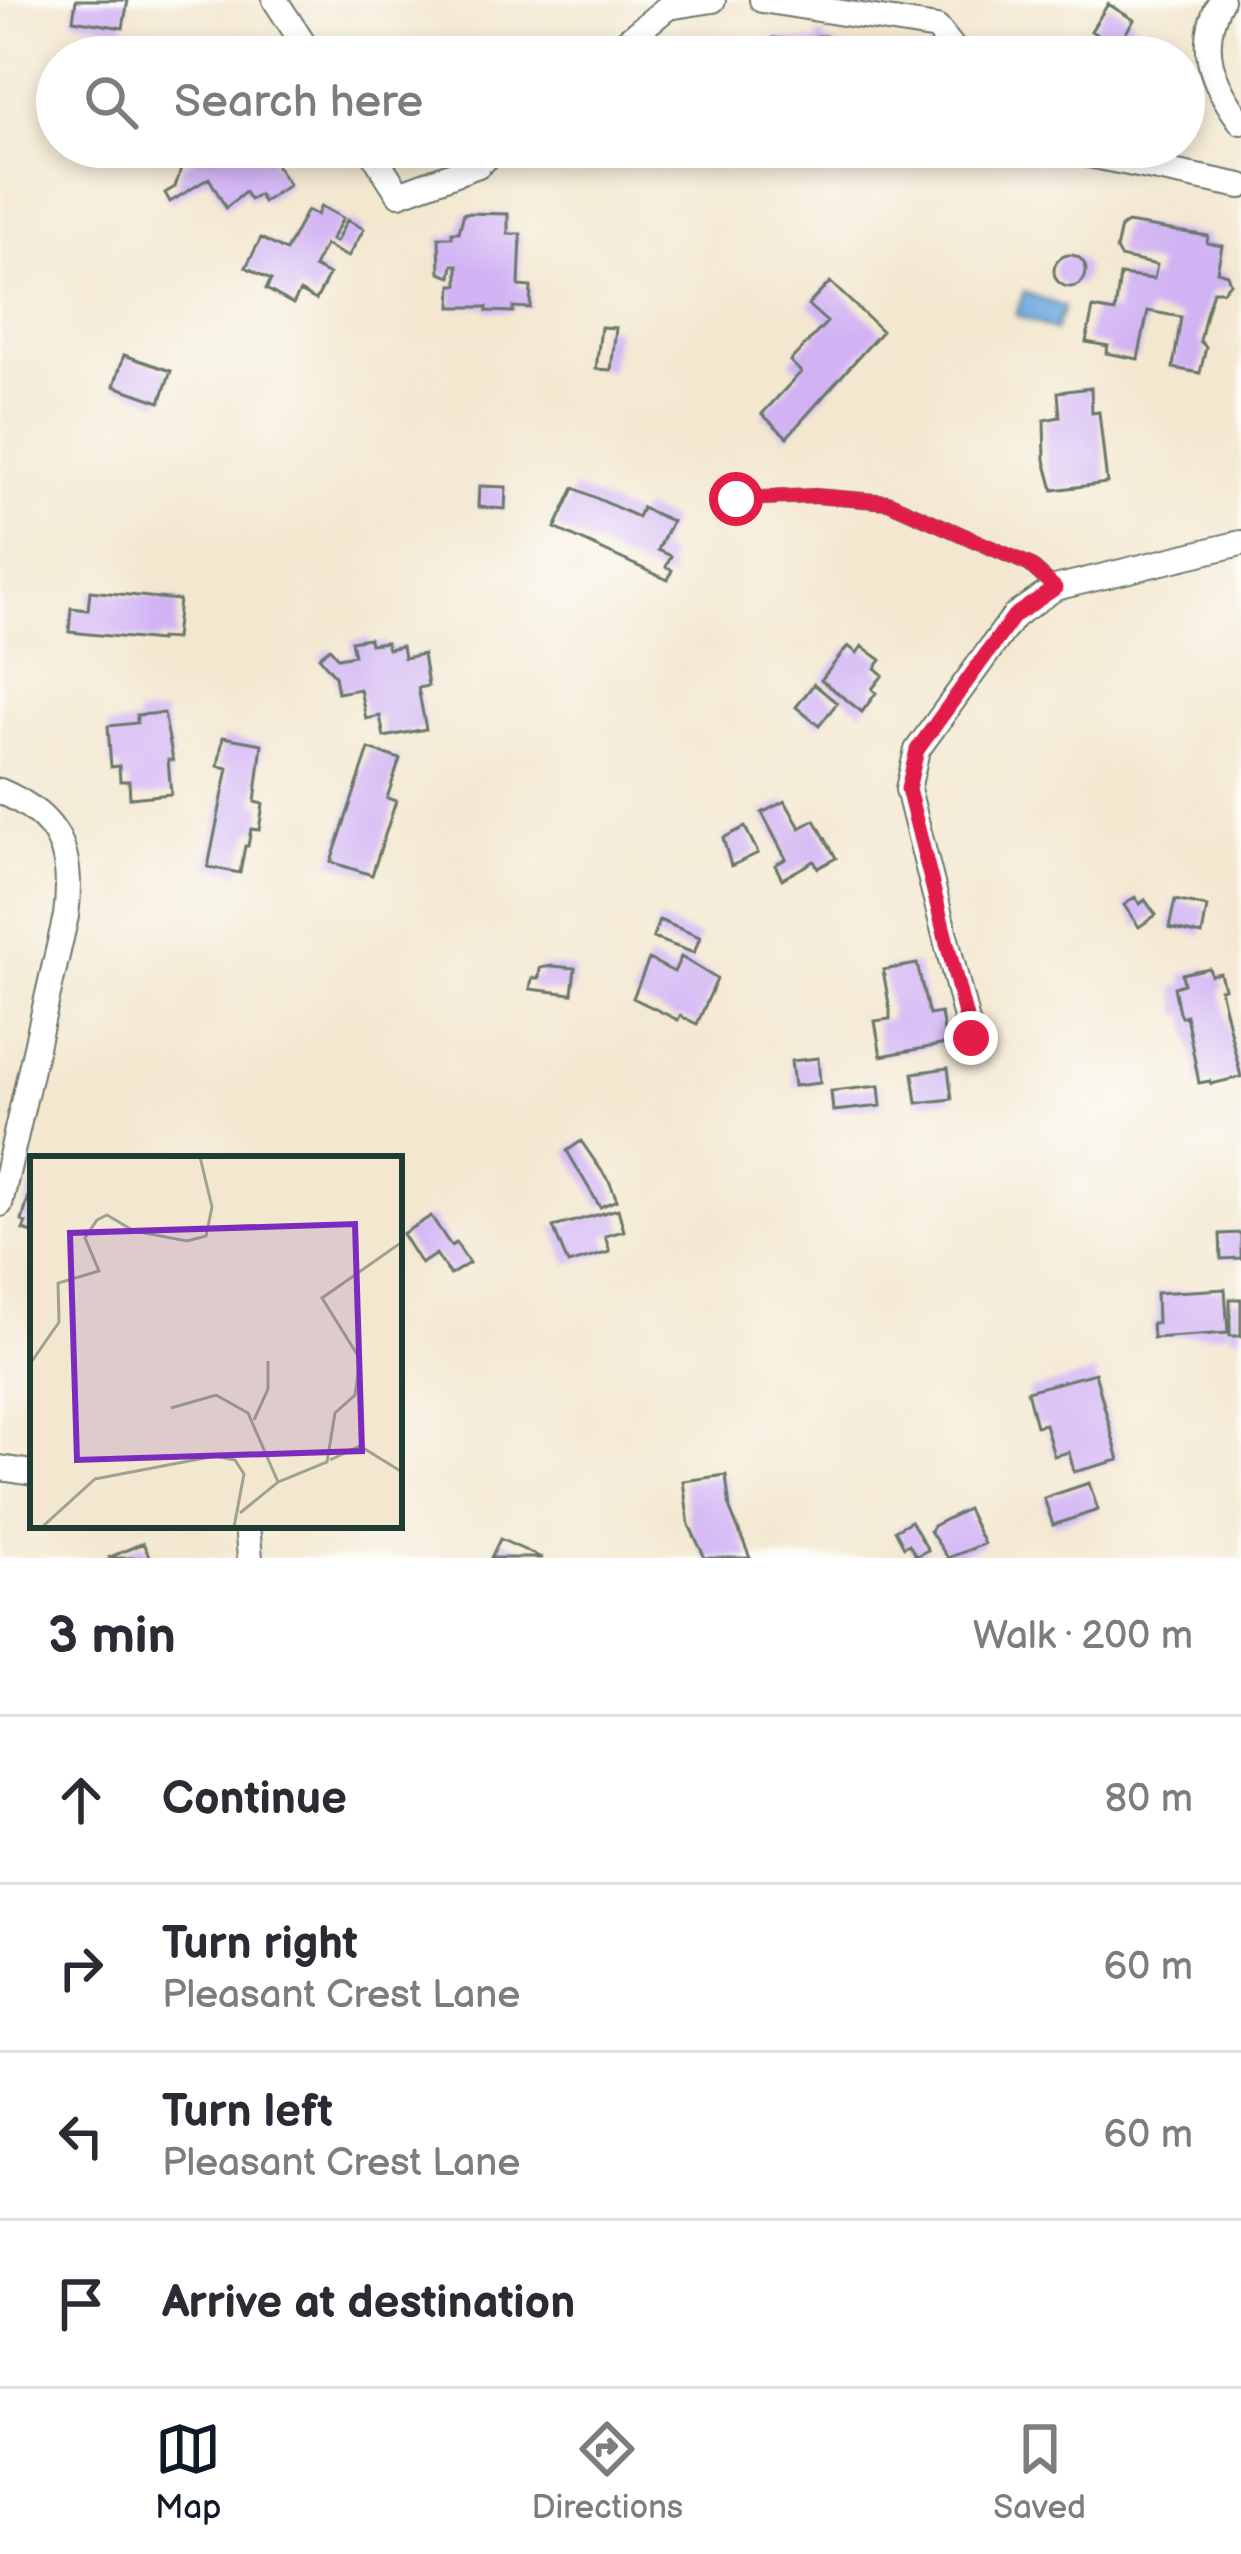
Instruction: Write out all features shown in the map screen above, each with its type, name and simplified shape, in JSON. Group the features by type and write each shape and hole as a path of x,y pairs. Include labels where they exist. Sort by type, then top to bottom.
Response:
{"street":[{"path":"275,0 298,36"},
{"path":"633,36 668,7 713,0"},
{"path":"762,0 937,28 944,36"},
{"path":"1221,0 1206,56 1220,93 1241,122"},
{"path":"382,168 399,194 470,168"},
{"path":"1153,168 1241,186"},
{"path":"971,1038 908,789 917,750 1014,616 1055,588 1241,543"},
{"path":"0,791 42,815 65,850 69,869 66,916 0,1204"},
{"path":"0,1468 30,1473"},
{"path":"247,1528 250,1558"}],"lane":[{"path":"736,499 815,496 888,502 1030,565 1055,588"}],"water":[{"path":"1024,292 1064,307 1055,330 1016,315"}],"building":[{"path":"76,0 128,0 123,28 73,20"},
{"path":"1108,4 1134,20 1124,36 1099,36 1091,31"},
{"path":"181,168 278,168 289,185 263,202 259,195 250,200 245,192 226,208 209,178 170,202 165,193 175,187"},
{"path":"321,206 343,218 331,240 336,242 347,220 364,229 348,257 325,245 314,267 329,275 316,300 300,291 293,304 266,289 271,280 246,267 261,238 286,251 307,210 317,215"},
{"path":"464,213 508,214 508,234 521,234 519,286 531,287 530,308 513,307 513,312 451,307 458,265 453,265 451,277 440,273 439,237 459,232"},
{"path":"1127,223 1208,236 1207,243 1222,246 1217,271 1227,274 1230,283 1223,291 1213,291 1200,341 1206,347 1200,373 1173,368 1181,317 1148,311 1138,359 1106,353 1108,346 1086,342 1093,308 1115,312 1120,275 1154,279 1157,265 1120,257 1116,250 1121,227"},
{"path":"1070,255 1082,259 1086,271 1082,283 1070,287 1058,283 1054,271 1058,259"},
{"path":"830,282 882,331 787,437 762,414 801,372 790,361 827,322 808,305"},
{"path":"601,327 616,328 611,370 596,369"},
{"path":"124,355 171,371 160,402 114,386"},
{"path":"1091,388 1092,413 1099,412 1107,483 1053,490 1045,460 1044,420 1060,417 1058,392"},
{"path":"479,486 506,487 505,509 478,507"},
{"path":"574,488 638,517 642,508 672,521 658,550 671,556 668,580 555,528"},
{"path":"90,591 179,600 175,639 69,632 71,608 88,610"},
{"path":"369,638 370,644 386,642 388,649 402,646 404,658 423,654 428,686 418,688 426,729 384,737 380,716 366,719 360,689 338,693 335,676 319,657 330,648 338,658 354,655 351,641"},
{"path":"848,646 857,653 862,646 881,660 875,668 883,675 862,712 821,680"},
{"path":"814,684 837,703 819,726 796,707"},
{"path":"164,713 173,760 168,760 171,794 130,798 129,781 120,781 119,766 111,767 108,726 137,723 137,715"},
{"path":"223,737 262,744 255,802 263,804 259,830 251,829 240,873 208,867 228,768 218,766"},
{"path":"369,749 400,759 387,798 396,801 372,875 331,862"},
{"path":"785,801 800,828 815,820 836,858 818,868 814,861 782,879 775,865 786,859 762,813"},
{"path":"745,827 758,853 731,866 723,838"},
{"path":"1135,897 1140,904 1145,900 1156,915 1139,927 1124,905"},
{"path":"1175,900 1207,907 1202,935 1169,928"},
{"path":"659,920 700,937 694,953 653,938"},
{"path":"681,957 717,979 697,1024 633,998 649,959 674,972"},
{"path":"917,964 929,1015 941,1013 946,1044 881,1056 875,1021 890,1019 883,970"},
{"path":"540,968 575,968 572,994 530,989"},
{"path":"1209,968 1211,975 1220,973 1241,1077 1211,1084 1199,1083 1186,1015 1181,1017 1174,987 1184,984 1182,974"},
{"path":"818,1058 820,1083 794,1086 791,1061"},
{"path":"948,1068 952,1099 917,1103 913,1073"},
{"path":"879,1086 881,1106 833,1111 831,1091"},
{"path":"581,1141 617,1200 600,1207 567,1151"},
{"path":"30,1192 30,1232 23,1230 26,1223 22,1221"},
{"path":"618,1209 624,1231 605,1236 610,1252 568,1264 553,1227"},
{"path":"431,1216 469,1263 450,1275 436,1254 421,1264 402,1234"},
{"path":"1241,1233 1241,1258 1221,1259 1220,1234"},
{"path":"1225,1289 1228,1333 1153,1338 1156,1293"},
{"path":"1230,1299 1241,1299 1241,1336 1230,1336"},
{"path":"1095,1373 1119,1460 1074,1472 1069,1452 1054,1456 1045,1424 1036,1426 1027,1391"},
{"path":"726,1475 730,1509 750,1558 705,1558 689,1525 683,1481"},
{"path":"1089,1483 1098,1510 1053,1525 1044,1498"},
{"path":"967,1509 984,1544 948,1558 930,1531"},
{"path":"911,1521 928,1550 916,1556 909,1544 904,1547 895,1530"},
{"path":"500,1539 542,1558 491,1558"},
{"path":"143,1543 150,1558 108,1558"}],"route":[{"path":"736,499 815,496 888,502 1030,565 1055,588 1014,616 917,750 908,789 971,1038"}]}
